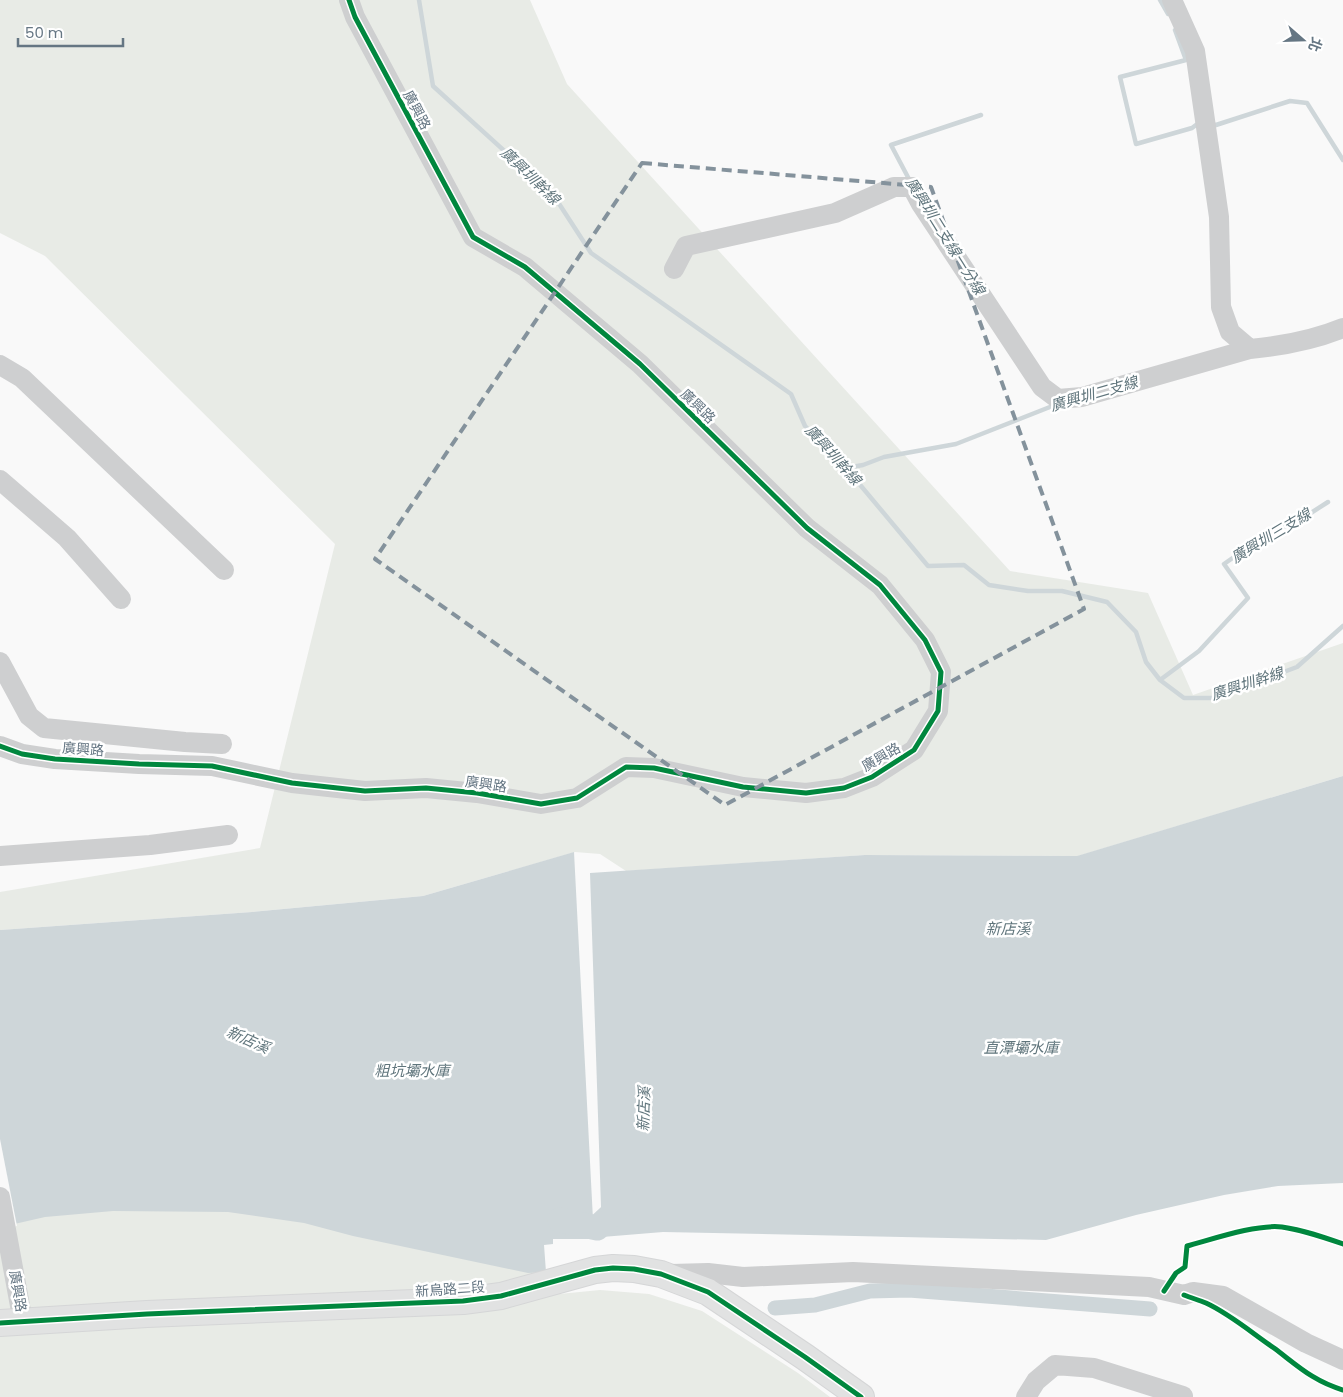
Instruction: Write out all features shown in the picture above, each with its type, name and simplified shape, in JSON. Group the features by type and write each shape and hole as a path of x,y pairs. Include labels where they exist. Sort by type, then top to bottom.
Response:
{"main road":[{"name":"新烏路二段","path":"12,1323 156,1314 463,1301 501,1296 595,1270 613,1268 634,1269 661,1274 708,1292 861,1397"}],"street":[{"name":"廣興路","path":"0,746 22,754 55,759 212,766 292,783 356,790 426,788 477,793 541,804 577,798 626,767 654,768 743,787 770,790 806,793 844,788 872,777 914,750 938,710 941,672 925,640 880,585 807,528 640,364 524,267 473,237 355,17 349,0"},
{"path":"1172,0 1195,52 1220,217 1221,307 1230,332 1250,349"},
{"path":"674,269 686,246 835,213 894,187 912,187 921,204 1042,387 1058,399 1082,397 1250,349 1271,347 1322,336 1343,328"},
{"path":"0,365 22,378 224,570"},
{"path":"0,480 67,538 121,599"},
{"path":"0,662 29,716 44,728 222,744"},
{"path":"0,856 150,845 228,835"},
{"name":"廣興路","path":"0,1197 12,1259 12,1323"},
{"path":"661,1274 708,1273 743,1277 853,1272 1149,1287 1184,1295 1193,1292 1223,1296 1306,1343 1343,1360"},
{"path":"1026,1397 1036,1381 1055,1366 1094,1368 1183,1396"}],"highlighted area":[{"path":"642,163 931,187 1084,609 725,805 375,559"}],"shaded area":[{"path":"0,0 530,0 567,84 1010,571 1148,593 1193,695 1343,643 1343,776 1078,856 865,855 626,871 600,854 575,852 423,896 252,912 0,930 0,892 260,848 335,544 45,256 0,233"},
{"path":"0,1034 546,1272 549,1295 600,1290 649,1294 702,1311 798,1373 830,1397 0,1397"}],"water":[{"name":"直潭壩水庫","path":"1343,776 1343,1183 1278,1186 1224,1195 1136,1215 1046,1240 663,1232 602,1237 590,873 865,855 1077,856"},
{"name":"粗坑壩水庫","path":"574,852 594,1239 553,1239 553,1244 544,1245 546,1272 528,1273 353,1236 304,1223 228,1212 113,1211 45,1217 0,1226 0,930 252,912 423,896"}],"pier":[{"path":"0,1139 17,1226 10,1228 0,1228"}],"waterway":[{"name":"廣興圳幹線","path":"419,0 433,86 554,196 591,253 791,394 805,426 846,468 928,566 964,565 989,585 1028,591 1062,591 1107,602 1136,632 1146,662 1160,680 1184,698 1215,698 1297,667 1343,626"},
{"name":"廣興圳二支線","path":"1160,0 1168,14"},
{"name":"廣興圳二支線","path":"1175,30 1186,60 1120,77 1136,144 1192,128 1200,122"},
{"name":"廣興圳二支線","path":"1210,124 1216,125 1290,101 1307,103 1343,160"},
{"name":"廣興圳二支線一分線","path":"910,181 891,145 981,115"},
{"name":"廣興圳二支線","path":"846,468 863,465 884,457 956,444 1055,405"},
{"name":"廣興圳三支線","path":"1160,680 1199,651 1248,598 1224,564 1264,536 1303,518 1328,502"},
{"name":"新店溪","path":"560,1220 597,1228 626,1201"},
{"path":"775,1308 815,1305 870,1291 909,1290 1150,1309"}],"cycle path":[{"path":"0,746 22,754 55,759 212,766 292,783 365,791 426,788 477,793 541,804 577,798 626,767 654,768 743,787 806,793 844,788 872,777 914,750 938,711 941,672 925,640 880,585 807,528 640,364 525,267 473,237 355,17 349,0"},
{"path":"1164,1291 1176,1273 1185,1267 1187,1246 1222,1236 1260,1228 1282,1227 1320,1236 1343,1244"},
{"path":"0,1323 147,1314 463,1301 501,1296 595,1270 613,1268 634,1269 661,1274 708,1292 861,1397"},
{"path":"1184,1295 1206,1303 1224,1313 1306,1372 1323,1382 1343,1390"}]}
